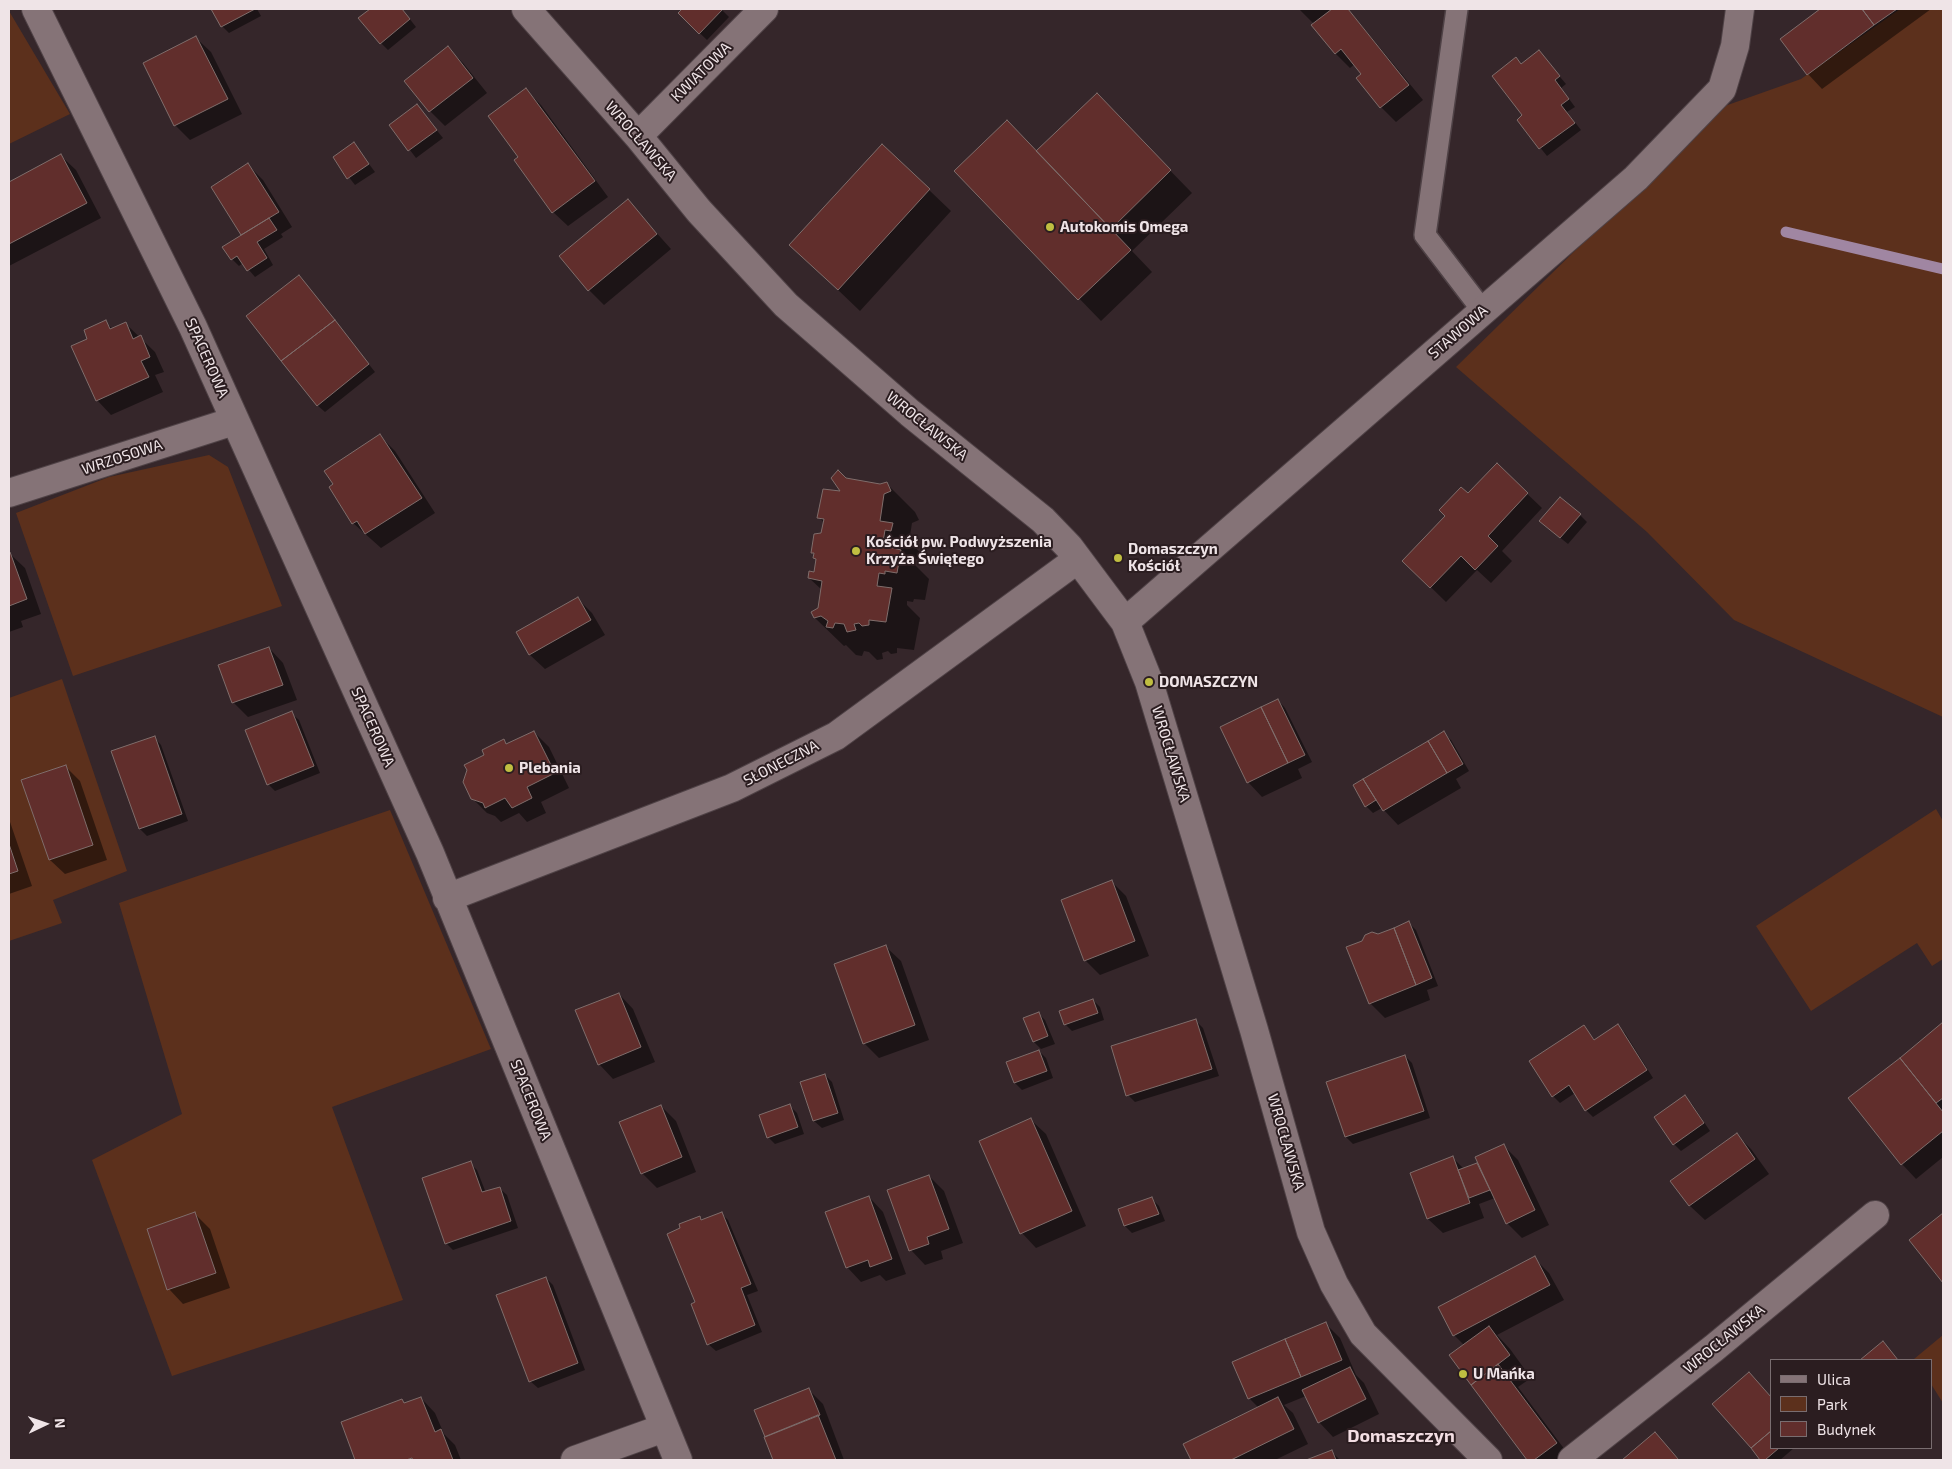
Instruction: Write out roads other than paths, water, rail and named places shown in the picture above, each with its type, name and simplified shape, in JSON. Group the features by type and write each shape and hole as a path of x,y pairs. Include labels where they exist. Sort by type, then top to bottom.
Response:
{"street":[{"name":"SPACEROWA","path":"36,9 193,326 234,421 430,853 678,1460"},
{"name":"WROCŁAWSKA","path":"526,9 638,136 699,210 786,305 910,413 1043,520 1078,559 1125,622 1149,682 1315,1240 1334,1284 1364,1334 1488,1460"},
{"name":"KWIATOWA","path":"638,136 764,9"},
{"name":"STAWOWA","path":"1125,622 1636,178 1722,90 1735,46 1740,9"},
{"name":"WRZOSOWA","path":"9,493 234,421"},
{"name":"SŁONECZNA","path":"447,898 732,788 836,736 1078,559"},
{"name":"WROCŁAWSKA","path":"1572,1460 1714,1348 1875,1215"},
{"path":"575,1460 664,1428"}],"lane":[{"path":"1457,9 1425,235 1483,311"}],"waterway":[{"path":"1786,232 1943,269"}],"place":[{"name":"Autokomis Omega","path":"1050,227"},
{"name":"Kościół pw. Podwyższenia Krzyża Świętego","path":"856,551"},
{"name":"Domaszczyn Kościół","path":"1118,558"},
{"name":"DOMASZCZYN","path":"1149,682"},
{"name":"Plebania","path":"509,768"},
{"name":"U Mańka","path":"1463,1374"}],"district":[{"name":"Domaszczyn","path":"1401,1436"}]}
